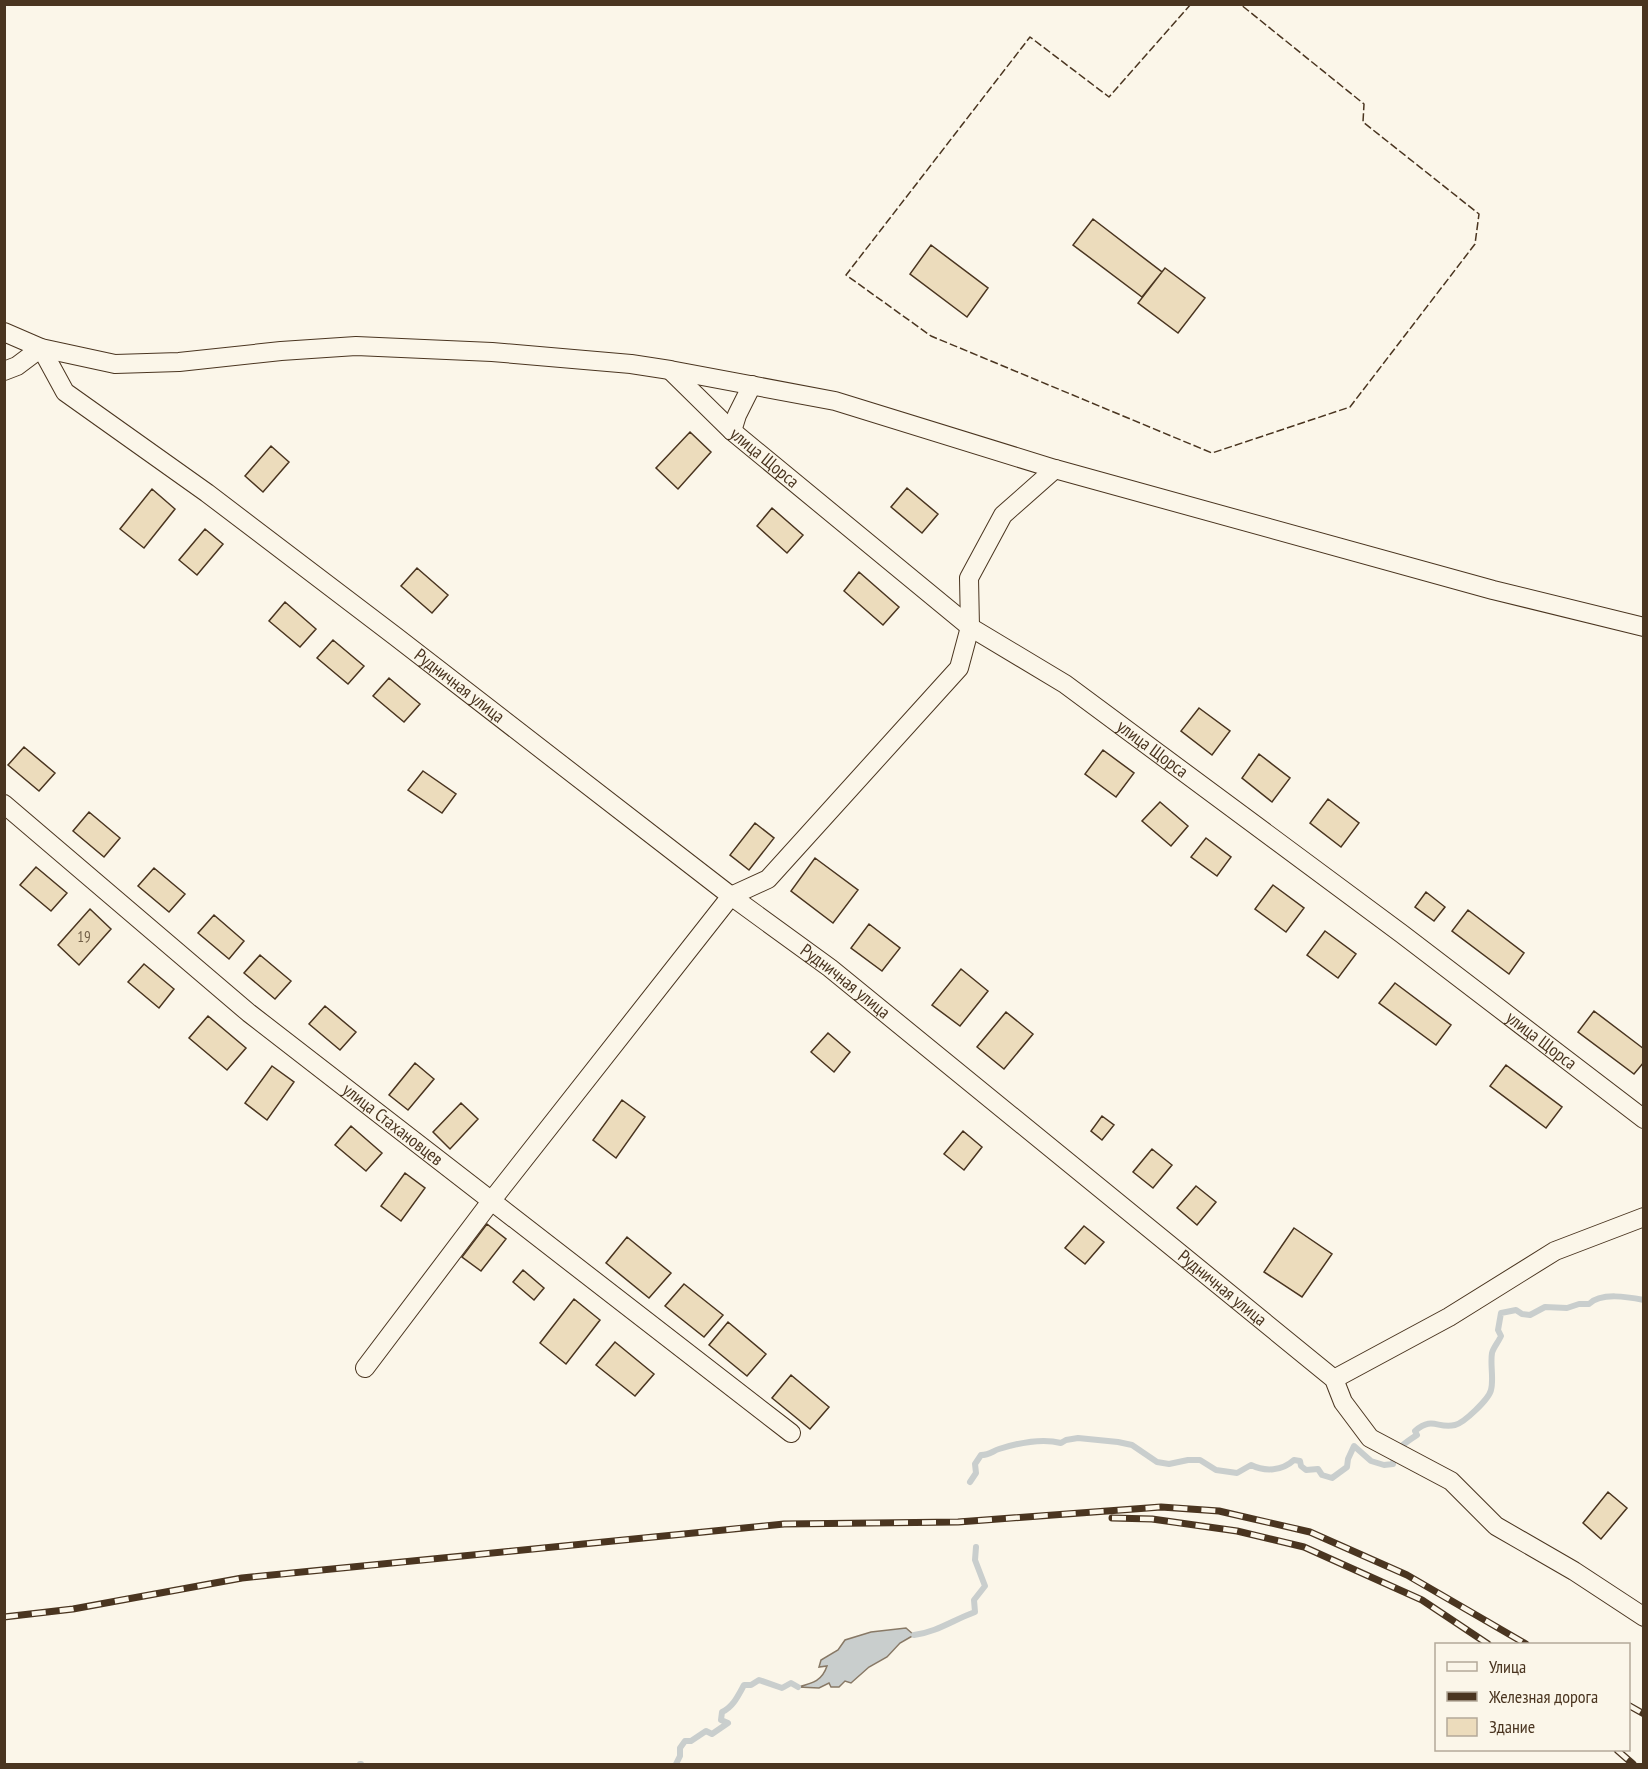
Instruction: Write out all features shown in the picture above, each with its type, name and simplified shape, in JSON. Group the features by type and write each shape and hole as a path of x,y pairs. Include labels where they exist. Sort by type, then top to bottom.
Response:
{"street":[{"path":"4,332 41,348 115,364 179,362 356,346 492,352 631,364 670,370 835,401 1055,469 1493,590 1644,627"},
{"path":"4,371 17,366 41,348"},
{"name":"Рудничная улица","path":"41,348 65,392 207,493 731,896 830,968 1334,1379 1342,1402 1370,1438 1451,1481 1496,1526 1574,1571 1644,1617"},
{"name":"улица Щорса","path":"670,370 732,431 970,627 1065,684 1402,934 1644,1119"},
{"path":"732,431 752,385"},
{"path":"365,1368 492,1200 731,896 768,879 959,668 970,627 969,578 1003,515 1055,469"},
{"name":"улица Стахановцев","path":"4,804 249,1012 790,1433"},
{"path":"1334,1379 1449,1317 1555,1251 1644,1217"}],"shaded area":[{"path":"906,1628 914,1635 900,1643 887,1657 869,1667 851,1683 845,1681 839,1687 831,1687 829,1683 819,1688 798,1687 820,1678 827,1666 819,1667 821,1660 838,1650 845,1640 871,1632"}],"building":[{"path":"1093,219 1162,272 1142,297 1073,245"},
{"path":"931,245 988,288 967,317 910,274"},
{"path":"1165,268 1205,298 1178,333 1138,303"},
{"path":"690,432 711,452 678,489 656,468"},
{"path":"271,446 289,462 263,492 245,476"},
{"path":"907,488 938,514 922,533 891,507"},
{"path":"152,489 175,509 144,548 120,529"},
{"path":"772,508 803,535 787,553 757,526"},
{"path":"205,529 223,544 197,575 179,560"},
{"path":"417,568 448,595 432,613 401,586"},
{"path":"859,572 899,607 883,625 844,591"},
{"path":"285,602 316,629 300,647 269,621"},
{"path":"333,640 364,666 348,684 317,658"},
{"path":"389,678 420,704 404,722 373,696"},
{"path":"1199,708 1230,731 1212,755 1181,731"},
{"path":"24,747 55,773 39,791 8,765"},
{"path":"1103,750 1134,773 1116,797 1085,774"},
{"path":"1259,754 1290,778 1272,802 1242,778"},
{"path":"423,771 456,794 442,813 408,790"},
{"path":"1328,799 1359,823 1341,847 1310,823"},
{"path":"1160,802 1188,826 1171,846 1142,821"},
{"path":"89,812 120,838 104,857 73,831"},
{"path":"755,823 774,838 749,870 730,855"},
{"path":"1206,838 1231,857 1217,876 1191,857"},
{"path":"815,858 858,890 833,923 791,891"},
{"path":"36,867 67,893 51,911 20,885"},
{"path":"154,868 185,894 169,912 138,886"},
{"path":"1273,885 1304,908 1286,932 1255,909"},
{"path":"1426,892 1445,907 1434,921 1415,907"},
{"path":"90,909 111,929 79,965 58,945"},
{"path":"1468,910 1524,953 1509,974 1452,931"},
{"path":"214,915 244,941 229,959 198,933"},
{"path":"869,924 900,948 882,971 851,948"},
{"path":"1325,931 1356,954 1338,978 1307,955"},
{"path":"260,955 291,981 275,999 244,973"},
{"path":"144,964 174,989 159,1008 128,982"},
{"path":"961,969 988,991 960,1026 932,1005"},
{"path":"1395,983 1451,1025 1436,1045 1379,1003"},
{"path":"325,1006 356,1032 340,1050 309,1024"},
{"path":"1594,1011 1644,1049 1644,1062 1634,1074 1578,1032"},
{"path":"1006,1012 1033,1034 1004,1069 977,1047"},
{"path":"208,1016 246,1048 227,1070 189,1038"},
{"path":"828,1033 850,1052 834,1072 811,1052"},
{"path":"415,1063 434,1079 408,1110 389,1095"},
{"path":"1506,1065 1562,1107 1546,1128 1490,1086"},
{"path":"272,1066 294,1082 267,1120 245,1103"},
{"path":"622,1100 645,1117 616,1158 593,1140"},
{"path":"461,1103 478,1119 450,1149 433,1132"},
{"path":"1102,1116 1114,1125 1102,1140 1091,1131"},
{"path":"351,1126 382,1153 366,1171 335,1145"},
{"path":"963,1131 982,1147 964,1170 944,1154"},
{"path":"1152,1149 1172,1165 1153,1188 1133,1172"},
{"path":"405,1173 425,1188 401,1221 381,1206"},
{"path":"1196,1186 1216,1202 1197,1225 1177,1208"},
{"path":"487,1224 506,1239 481,1271 462,1257"},
{"path":"1084,1226 1104,1242 1085,1264 1065,1248"},
{"path":"1294,1228 1332,1254 1302,1297 1264,1272"},
{"path":"627,1237 671,1273 649,1298 606,1263"},
{"path":"523,1270 544,1288 534,1300 513,1282"},
{"path":"684,1284 723,1315 704,1337 665,1306"},
{"path":"574,1299 600,1320 566,1364 540,1343"},
{"path":"728,1322 766,1354 747,1376 709,1345"},
{"path":"615,1342 654,1374 635,1396 596,1365"},
{"path":"791,1375 829,1407 810,1429 772,1398"},
{"path":"1608,1492 1627,1508 1601,1539 1583,1523"}],"waterway":[{"path":"970,1482 976,1473 975,1464 981,1455 1022,1443 1038,1441 1061,1443 1078,1438 1132,1445 1157,1462 1169,1464 1200,1460 1216,1470 1237,1473 1251,1465 1262,1469 1273,1469 1294,1460 1300,1461 1301,1466 1306,1470 1318,1469 1322,1475 1332,1478 1347,1467 1354,1446 1371,1461 1384,1465 1393,1464 1398,1451 1417,1435 1415,1431 1426,1424 1455,1425 1470,1415 1486,1399 1492,1386 1492,1353 1501,1336 1498,1330 1501,1313 1516,1310 1530,1315 1545,1307 1567,1308 1589,1304 1594,1300 1607,1297 1644,1300"},
{"path":"914,1635 938,1629 975,1612 974,1600 985,1586 975,1560 976,1547"},
{"path":"676,1764 680,1756 680,1748 685,1741 691,1741 706,1731 712,1734 728,1723 721,1720 722,1712 732,1704 744,1685 751,1685 759,1680 782,1688 791,1683 798,1687"}],"railway":[{"path":"4,1617 73,1609 242,1578 784,1524 958,1522 1161,1507 1219,1511 1310,1532 1407,1575 1524,1643"},
{"path":"1112,1518 1152,1519 1237,1531 1304,1547 1422,1600 1486,1643"},
{"path":"1630,1706 1644,1714"},
{"path":"1618,1751 1633,1764"}],"fence":[{"path":"1191,4 1109,97 1030,37 846,275 931,336 1212,453 1350,407 1475,244 1479,214 1363,122 1364,104 1240,4"}]}
